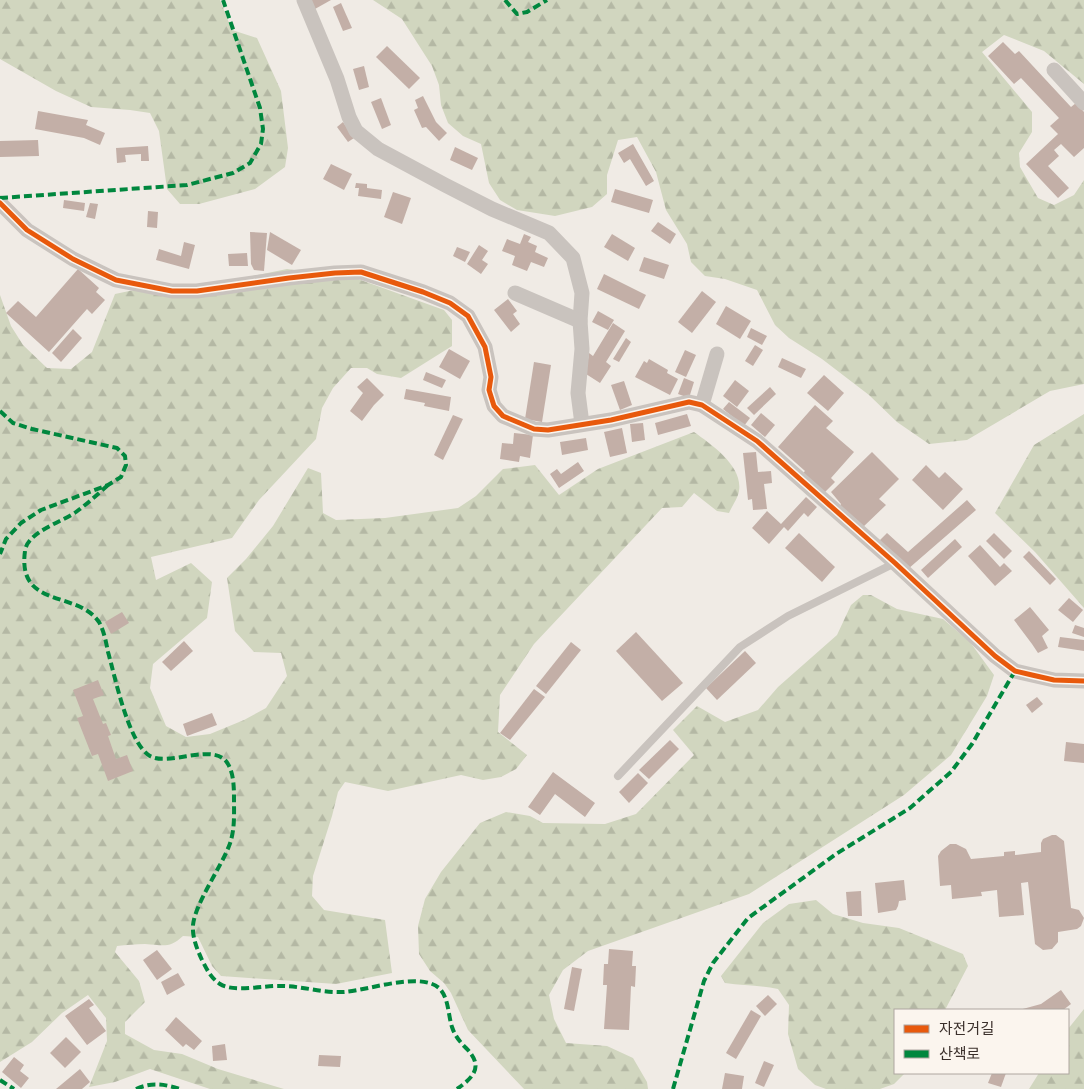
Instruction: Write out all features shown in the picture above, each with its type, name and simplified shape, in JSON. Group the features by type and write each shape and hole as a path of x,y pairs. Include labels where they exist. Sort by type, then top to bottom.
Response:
{"street":[{"path":"304,0 337,79 349,117 356,131 378,149 445,185 492,209 549,233 573,258 582,293 580,321 582,349 578,393 582,424"},
{"path":"1054,70 1084,104"},
{"path":"0,203 27,230 72,259 116,280 172,291 197,291 289,278 361,272 450,303 468,316 485,347 491,376 489,390 494,406 503,416 534,429 548,430 610,420 689,402 702,405 757,441 895,562 995,656 1015,671 1054,680 1084,681"},
{"path":"515,293 580,321"},
{"path":"702,405 718,354"}],"lane":[{"path":"618,776 740,647 788,616 895,562"}],"green space":[{"path":"0,0 220,0 232,30 257,38 281,91 288,148 285,167 255,189 199,204 180,204 167,189 159,131 150,113 91,107 56,91 0,59"},
{"path":"373,0 1084,0 1084,84 1044,51 1004,35 982,52 1032,112 1032,132 1019,153 1020,167 1038,198 1054,205 1074,195 1084,180 1084,384 1050,391 967,440 929,444 897,422 869,395 822,359 789,338 775,325 757,290 725,279 705,276 691,262 687,244 666,210 656,172 637,137 618,140 607,175 607,194 592,207 555,216 517,210 500,200 489,183 481,144 463,136 448,123 441,105 439,85 432,66 402,19"},
{"path":"287,269 358,279 444,310 452,320 452,346 401,378 377,374 367,368 351,368 333,388 322,408 316,439 259,500 232,538 151,557 156,580 191,563 212,582 207,618 153,664 150,688 166,726 186,737 210,734 244,720 266,708 287,676 281,653 254,652 235,631 227,578 246,559 273,526 308,468 321,473 323,513 336,520 385,518 458,508 476,496 503,469 535,465 559,495 598,469 694,432 725,457 736,473 739,491 729,513 717,511 694,493 682,507 662,508 534,644 500,695 498,732 527,755 516,769 501,777 483,780 461,775 388,791 345,782 338,792 313,876 312,896 324,910 385,920 392,973 336,984 221,976 212,966 198,937 183,936 170,945 142,944 117,946 115,952 139,981 145,1002 125,1022 125,1034 154,1050 182,1054 218,1069 284,1089 210,1089 150,1069 115,1082 89,1087 107,1041 106,1018 88,995 62,1013 32,1042 0,1062 0,295 11,326 23,345 47,368 71,369 92,352 115,294 134,290 168,293"},
{"path":"1084,414 1084,608 1035,552 995,513 1034,445"},
{"path":"863,595 871,595 897,609 943,619 970,642 994,675 987,696 951,755 904,795 749,894 588,951 563,970 549,995 554,1019 566,1043 607,1046 633,1058 647,1082 648,1089 524,1089 468,1030 451,993 444,983 430,971 419,954 418,926 425,899 441,872 480,823 506,812 530,816 543,823 605,824 636,814 694,755 673,730 697,706 725,722 758,710 778,687 837,635 851,605"},
{"path":"816,900 833,914 863,923 899,928 963,954 968,966 946,1009 894,1009 894,1074 904,1074 894,1084 880,1089 826,1089 815,1085 798,1069 788,1034 789,1005 778,989 725,983 721,976 763,923 789,904"},
{"path":"1084,1009 1084,1089 1029,1089 1038,1074 1069,1074 1069,1028"}],"building":[{"path":"311,0 331,0 315,9"},
{"path":"341,3 352,28 343,31 333,7"},
{"path":"1003,42 1015,54 1019,51 1071,107 1076,103 1084,112 1084,148 1074,157 1061,144 1054,150 1059,156 1048,166 1069,188 1058,198 1026,164 1058,134 1050,126 1059,118 1021,78 1014,84 988,56"},
{"path":"387,46 420,78 409,89 376,57"},
{"path":"364,66 369,87 359,90 353,69"},
{"path":"423,96 436,122 447,133 439,141 426,127 422,128 414,110 418,108 415,100"},
{"path":"381,98 391,125 382,129 371,102"},
{"path":"38,111 88,120 86,125 105,133 100,145 84,138 35,129"},
{"path":"343,122 354,138 348,142 337,127"},
{"path":"38,140 39,156 0,157 0,141"},
{"path":"633,144 654,181 646,186 630,159 624,163 618,153"},
{"path":"148,146 149,161 141,161 141,154 125,155 126,162 117,163 116,148"},
{"path":"455,147 478,158 472,170 450,160"},
{"path":"331,164 352,174 344,190 323,179"},
{"path":"356,183 367,184 367,188 382,190 381,199 358,196 359,188 355,188"},
{"path":"615,189 653,200 649,213 611,202"},
{"path":"393,192 411,198 402,224 384,217"},
{"path":"64,200 85,203 84,211 63,208"},
{"path":"90,203 98,204 95,219 86,217"},
{"path":"148,211 158,212 157,228 147,227"},
{"path":"658,222 676,234 670,244 651,231"},
{"path":"250,232 267,233 264,271 254,270 251,264"},
{"path":"270,232 301,250 292,265 267,250"},
{"path":"524,234 531,237 528,242 537,246 535,252 548,258 544,267 531,262 527,271 512,265 515,256 502,251 507,239 520,244"},
{"path":"612,234 635,248 628,261 604,247"},
{"path":"184,242 195,245 189,269 156,260 159,249 181,256"},
{"path":"479,245 488,251 482,260 488,264 481,274 467,264"},
{"path":"457,247 470,252 465,262 453,256"},
{"path":"247,253 248,266 229,266 228,254"},
{"path":"644,257 669,265 664,279 639,271"},
{"path":"78,269 99,288 96,292 105,300 92,314 87,309 49,352 6,313 18,301 36,317"},
{"path":"604,274 646,295 639,309 597,289"},
{"path":"702,291 716,302 692,333 678,322"},
{"path":"508,299 517,311 513,314 520,324 511,332 494,310"},
{"path":"726,306 751,321 740,339 716,324"},
{"path":"598,311 614,320 608,330 592,322"},
{"path":"613,323 625,331 606,362 611,366 600,383 586,374 589,353 593,356"},
{"path":"751,328 767,336 762,345 747,337"},
{"path":"73,329 82,338 61,362 52,353"},
{"path":"626,338 631,342 619,362 613,359"},
{"path":"755,345 763,350 753,366 745,361"},
{"path":"449,349 470,361 460,379 439,367"},
{"path":"685,350 696,355 686,377 675,372"},
{"path":"782,358 806,369 801,378 778,367"},
{"path":"649,359 668,370 667,373 678,379 670,395 635,377 644,361 647,363"},
{"path":"534,362 551,365 542,422 525,419"},
{"path":"426,372 446,380 442,388 423,380"},
{"path":"824,375 844,393 828,411 807,393"},
{"path":"367,378 384,395 362,421 350,411 363,393 357,387"},
{"path":"684,378 694,382 689,398 678,394"},
{"path":"735,380 749,391 737,407 723,396"},
{"path":"624,381 632,405 620,410 611,385"},
{"path":"770,387 776,394 754,415 747,408"},
{"path":"406,389 451,397 449,411 424,406 425,403 404,399"},
{"path":"729,402 750,418 744,426 723,409"},
{"path":"815,405 833,421 826,428 854,452 831,478 835,482 824,493 802,474 805,471 778,447"},
{"path":"761,413 775,425 765,437 751,425"},
{"path":"687,414 691,426 658,435 655,423"},
{"path":"453,415 463,419 443,460 434,455"},
{"path":"643,423 645,440 632,442 630,424"},
{"path":"622,428 627,453 610,457 604,432"},
{"path":"514,433 533,435 530,458 520,456 519,462 500,459 502,443 513,444"},
{"path":"586,438 588,450 562,455 560,442"},
{"path":"756,452 758,472 771,471 772,483 764,484 767,509 753,510 752,499 748,500 743,453"},
{"path":"872,452 899,479 879,499 886,505 862,528 840,506 841,504 831,492"},
{"path":"578,462 584,471 559,488 550,474 557,469 561,474"},
{"path":"926,465 939,478 945,472 963,489 943,510 912,480"},
{"path":"806,497 817,507 808,517 804,513 788,531 784,527 769,544 752,528 767,511 781,524"},
{"path":"967,500 976,510 908,569 878,542 887,533 908,552"},
{"path":"799,533 835,567 822,582 785,548"},
{"path":"994,533 1012,551 1004,559 986,541"},
{"path":"955,539 962,547 928,578 921,570"},
{"path":"980,545 1000,567 1004,563 1012,571 995,586 968,556"},
{"path":"1029,551 1056,579 1050,585 1023,557"},
{"path":"1069,598 1083,610 1073,622 1058,610"},
{"path":"1030,607 1049,630 1042,636 1048,648 1038,653 1014,620"},
{"path":"122,612 129,623 111,634 105,622"},
{"path":"1075,625 1084,628 1084,637 1072,633"},
{"path":"636,632 683,683 662,701 616,651"},
{"path":"1060,637 1084,640 1084,651 1058,647"},
{"path":"184,641 193,651 171,671 162,662"},
{"path":"571,642 581,650 546,694 536,686"},
{"path":"745,651 756,663 717,700 706,688"},
{"path":"98,680 104,695 93,699 103,724 106,723 111,735 108,736 116,759 127,755 133,771 108,781 98,754 92,756 77,718 83,716 73,690"},
{"path":"534,689 545,697 510,740 500,733"},
{"path":"1037,697 1043,704 1032,713 1026,705"},
{"path":"212,713 217,725 187,736 183,724"},
{"path":"670,740 679,749 649,779 639,770"},
{"path":"1066,742 1084,744 1084,763 1064,761"},
{"path":"553,772 595,803 585,817 555,794 540,815 528,807"},
{"path":"638,773 648,783 629,803 619,792"},
{"path":"1056,835 1064,841 1071,908 1079,910 1084,918 1081,926 1077,929 1058,932 1058,942 1052,949 1043,950 1035,944 1028,882 1021,883 1024,915 999,917 997,890 981,892 982,896 952,899 951,885 940,886 938,856 950,844 956,844 966,849 971,859 1004,856 1004,852 1015,851 1015,855 1041,852 1043,839"},
{"path":"904,880 906,900 899,901 896,910 878,913 875,883"},
{"path":"861,891 862,916 848,916 846,892"},
{"path":"609,949 633,951 632,966 636,966 635,987 631,986 629,1030 604,1029 607,985 603,985 604,964 608,964"},
{"path":"157,950 172,969 157,980 143,960"},
{"path":"572,967 582,969 574,1011 564,1009"},
{"path":"178,973 185,985 167,995 161,982"},
{"path":"1061,990 1071,1004 1064,1009 1023,1009 1041,1004"},
{"path":"768,995 777,1004 765,1016 756,1006"},
{"path":"89,999 94,1005 89,1008 106,1031 87,1045 65,1016"},
{"path":"751,1010 761,1016 736,1059 726,1053"},
{"path":"176,1017 202,1041 194,1050 186,1044 183,1047 165,1030"},
{"path":"66,1037 81,1052 65,1068 50,1053"},
{"path":"225,1044 227,1060 213,1061 212,1046"},
{"path":"319,1055 341,1056 340,1067 318,1066"},
{"path":"14,1057 24,1065 20,1071 29,1078 21,1088 2,1072"},
{"path":"764,1061 774,1065 764,1087 755,1083"},
{"path":"80,1069 90,1082 82,1089 56,1089"},
{"path":"725,1073 744,1076 742,1089 722,1089"},
{"path":"992,1074 1006,1074 1001,1087 988,1083"}],"marked path":[{"path":"0,198 187,185 233,173 250,163 261,144 263,129 260,108 223,0"},
{"path":"505,0 517,14 527,12 547,0"},
{"path":"0,411 13,423 117,448 125,456 126,465 121,477 108,485 41,510 21,523 6,539 0,554"},
{"path":"108,485 76,512 32,538 27,544 25,551 25,569 30,582 39,591 89,612 99,622 105,637 123,708 135,738 142,749 150,756 158,759 203,754 213,755 222,758 230,768 234,791 232,835 225,855 198,907 193,925 195,943 208,970 220,984 233,988 281,986 343,992 392,983 419,981 430,983 439,988 445,997 455,1033 475,1060 476,1066 472,1076 457,1089"},
{"path":"673,1089 704,981 713,963 748,918 836,854 910,808 951,772 972,744 1015,671"},
{"path":"0,1080 14,1089"},
{"path":"136,1089 158,1084 180,1089"}],"cycle path":[{"path":"0,203 27,230 73,259 116,280 172,291 197,291 289,278 361,272 423,292 450,303 468,316 485,347 491,377 489,390 494,406 503,416 534,429 548,430 611,420 689,402 702,405 757,441 895,563 995,656 1015,671 1054,680 1084,681"}]}
